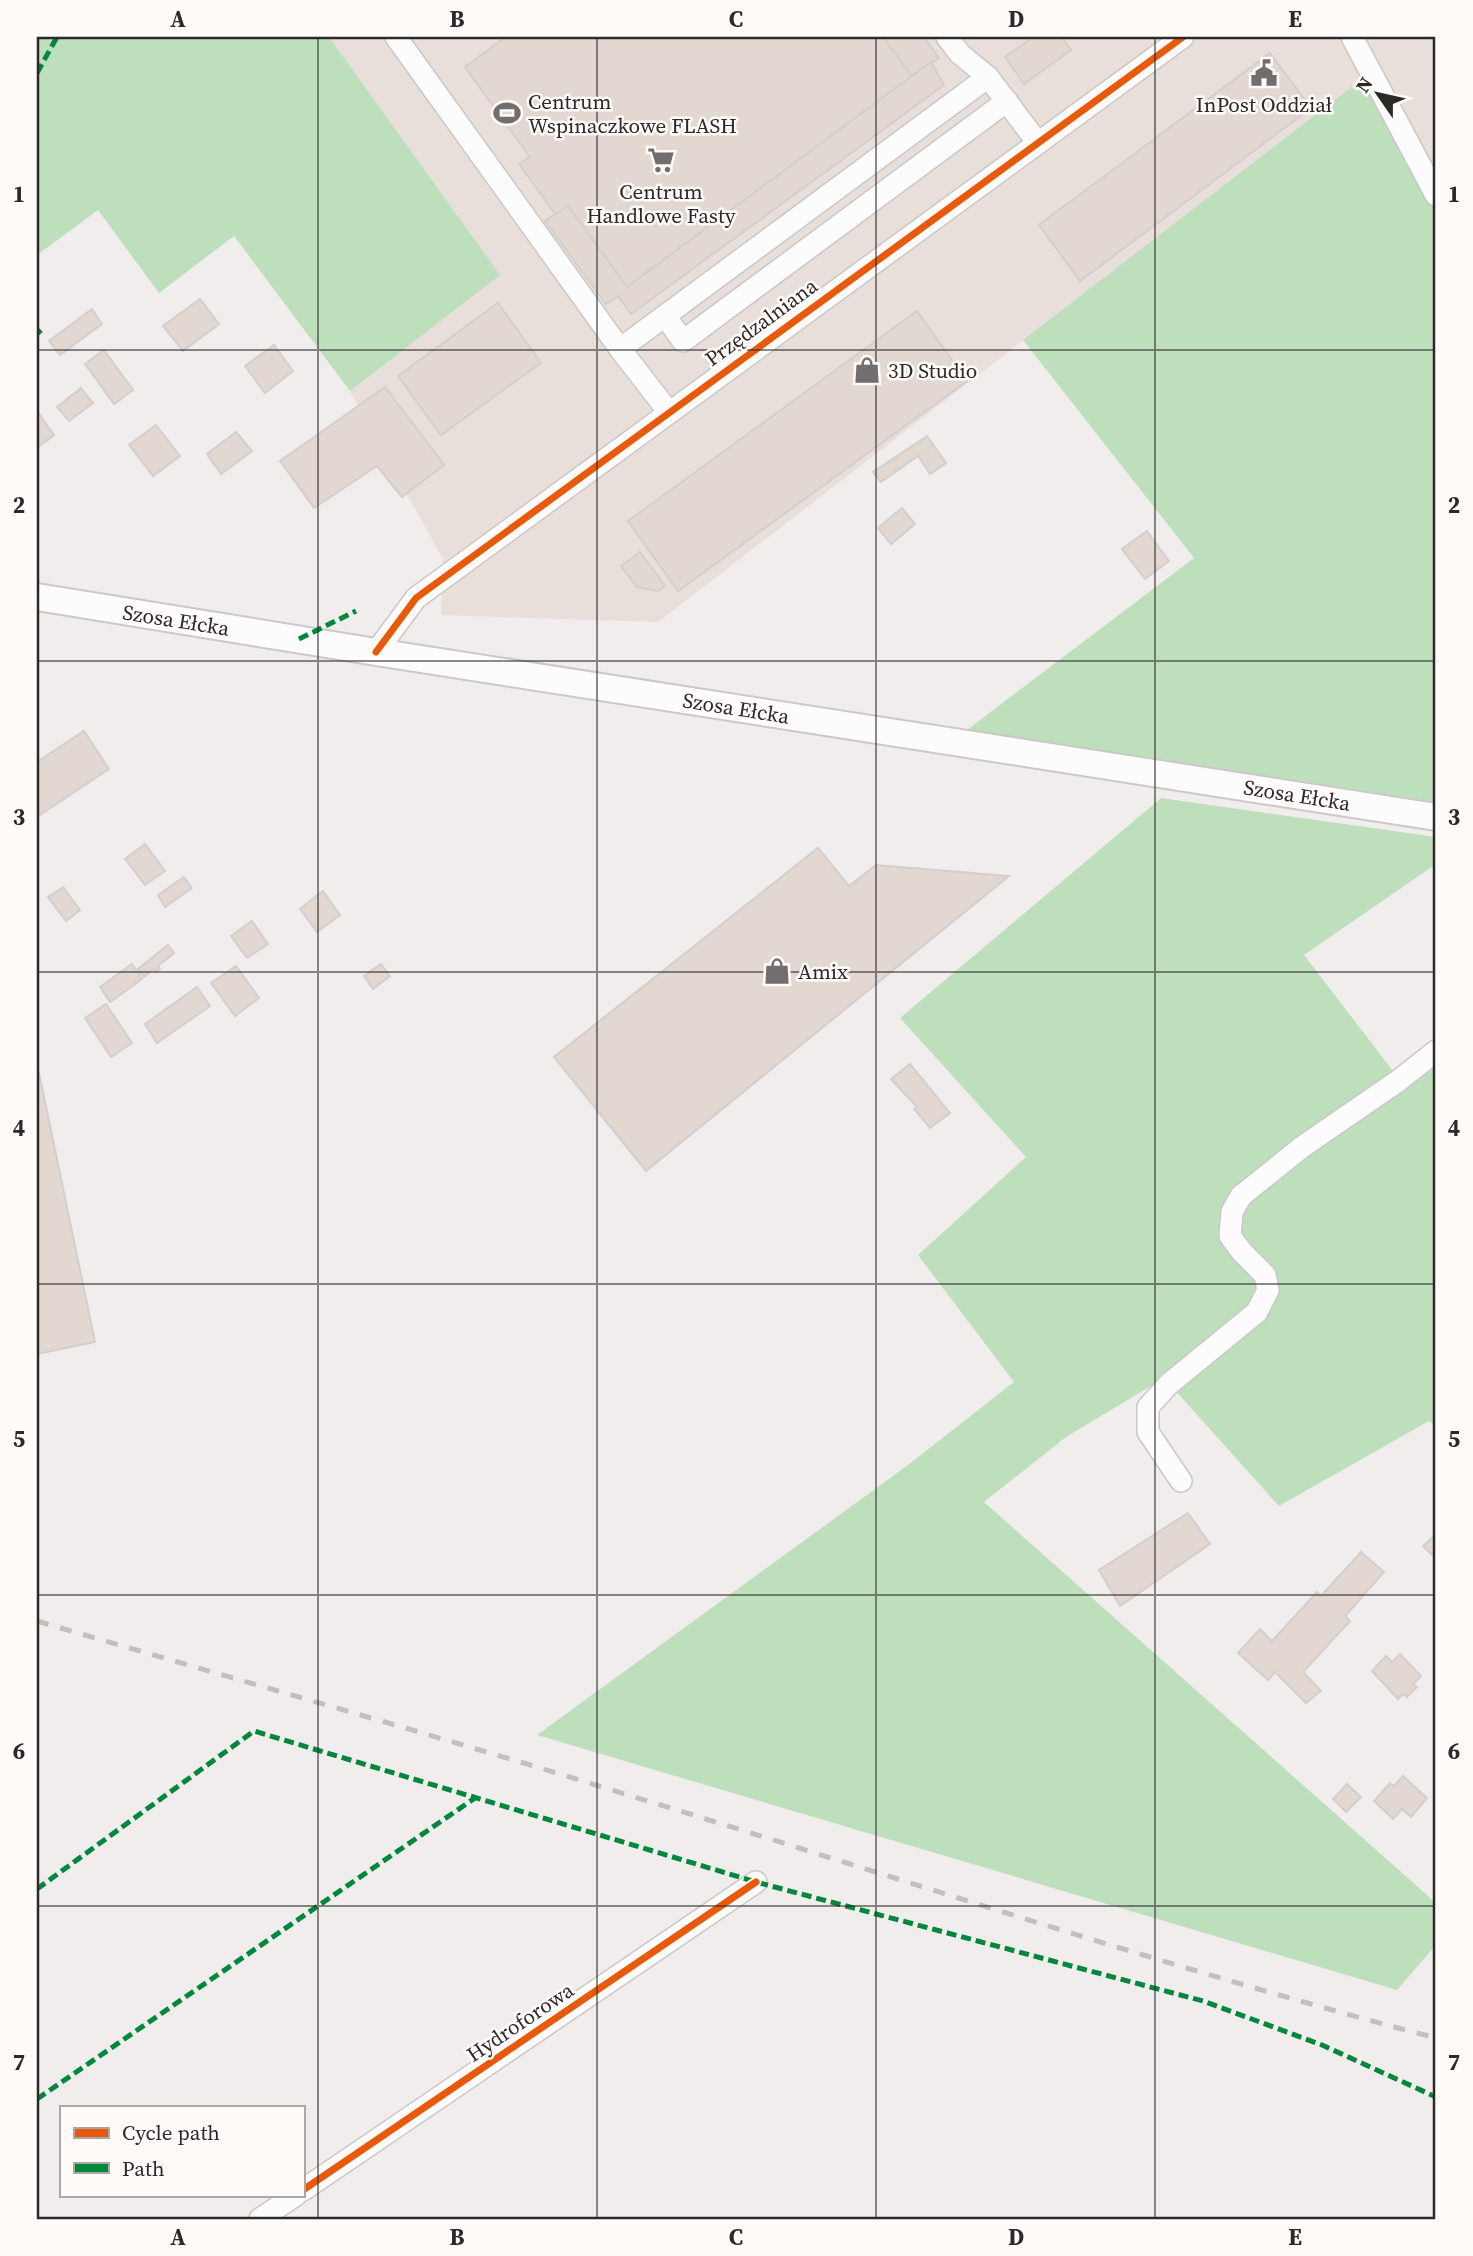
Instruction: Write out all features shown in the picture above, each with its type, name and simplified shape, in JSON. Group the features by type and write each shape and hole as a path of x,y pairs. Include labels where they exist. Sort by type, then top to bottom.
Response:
{"main road":[{"name":"Szosa Ełcka","path":"37,597 1436,817"}],"street":[{"path":"396,37 620,349 668,411"},
{"path":"947,37 960,54 988,77 1038,143"},
{"name":"Przędzalniana","path":"376,652 416,598 668,411 1038,143 1160,43 1183,37"},
{"path":"1352,37 1436,195"},
{"path":"620,349 988,77"},
{"path":"665,316 683,341 1007,101"},
{"path":"1181,1481 1148,1432 1148,1407 1169,1384 1256,1312 1268,1290 1265,1275 1230,1236 1232,1212 1241,1196 1302,1147 1398,1081 1436,1051"},
{"name":"Hydroforowa","path":"304,2189 756,1882"},
{"path":"260,2219 294,2196"}],"shaded area":[{"path":"329,37 1436,37 1436,208 1367,75 658,622 441,615 443,559 350,391 499,275"}],"green space":[{"path":"37,37 329,37 500,275 350,391 234,236 159,293 98,210 37,255"},
{"path":"1367,75 1436,208 1436,802 967,730 1194,558 1023,340"},
{"path":"1161,798 1436,837 1436,864 1304,955 1403,1084 1436,1060 1436,1427 1429,1421 1279,1506 1164,1378 1066,1437 984,1502 1436,1903 1436,1945 1397,1990 537,1735 908,1465 1014,1382 918,1255 1026,1157 900,1018"}],"building":[{"name":"Centrum Handlowe Fasty","path":"506,37 883,37 912,76 627,287 568,206 556,215 519,164 530,157 465,67"},
{"path":"883,37 924,37 939,58 912,76"},
{"path":"1033,37 1062,37 1071,50 1024,84 1005,57"},
{"path":"1270,53 1311,108 1080,281 1039,225"},
{"path":"931,62 944,85 631,314 618,296 606,304 545,221 568,206 627,287"},
{"path":"200,299 219,324 183,351 163,326"},
{"path":"498,303 541,363 441,435 398,376"},
{"path":"92,309 102,324 60,355 49,341"},
{"path":"917,311 967,381 678,591 628,521"},
{"path":"274,345 293,371 265,393 245,366"},
{"path":"104,350 133,390 114,404 85,364"},
{"path":"385,387 444,465 402,497 377,466 314,508 280,461"},
{"path":"81,388 93,403 69,421 57,407"},
{"path":"37,411 54,435 37,448"},
{"path":"156,425 180,456 153,476 129,445"},
{"path":"236,432 252,451 221,474 207,454"},
{"path":"927,436 946,463 930,474 918,456 881,482 873,472"},
{"path":"902,508 915,524 891,544 878,528"},
{"path":"1147,531 1169,561 1145,579 1122,549"},
{"path":"640,552 665,586 658,591 637,587 621,566"},
{"path":"84,731 109,769 37,817 37,762"},
{"path":"145,844 165,871 145,885 125,859"},
{"name":"Amix","path":"818,848 849,886 876,865 1009,876 646,1171 554,1057"},
{"path":"184,877 192,888 165,907 158,895"},
{"path":"63,887 80,910 66,921 48,897"},
{"path":"323,891 340,915 317,932 300,909"},
{"path":"252,921 268,944 247,958 231,936"},
{"path":"168,945 174,953 158,966 160,969 155,972 153,969 144,977 138,969"},
{"path":"132,964 142,979 110,1002 100,987"},
{"path":"381,964 390,976 373,989 364,976"},
{"path":"236,966 259,998 235,1016 211,983"},
{"path":"197,987 210,1006 157,1043 145,1024"},
{"path":"106,1004 132,1043 111,1057 85,1018"},
{"path":"910,1064 950,1113 930,1128 914,1109 917,1107 891,1079"},
{"path":"39,1073 95,1342 37,1354 37,1074"},
{"path":"1188,1513 1210,1544 1120,1606 1099,1570"},
{"path":"1436,1534 1436,1550 1432,1555 1423,1546"},
{"path":"1361,1552 1384,1572 1345,1616 1350,1621 1303,1672 1321,1691 1306,1703 1275,1672 1268,1680 1238,1653 1260,1629 1272,1641 1317,1592 1321,1596"},
{"path":"1400,1654 1421,1676 1413,1684 1417,1687 1407,1697 1403,1694 1398,1699 1372,1671 1386,1656 1392,1662"},
{"path":"1403,1776 1427,1798 1411,1817 1402,1809 1393,1819 1374,1801 1390,1783 1394,1786"},
{"path":"1347,1784 1361,1797 1346,1812 1333,1799"}],"railway":[{"path":"37,1621 554,1772 1132,1952 1436,2038"}],"marked path":[{"path":"37,73 57,37"},
{"path":"37,334 41,330"},
{"path":"299,639 356,611"},
{"path":"37,1889 254,1731 756,1882 1203,2001 1322,2045 1436,2097"},
{"path":"37,2099 475,1798"}],"cycle path":[{"path":"376,652 416,598 1183,37"},
{"path":"304,2189 756,1882"}],"place":[{"name":"InPost Oddział","path":"1264,73"},
{"name":"Centrum Wspinaczkowe FLASH","path":"507,113"},
{"name":"Centrum Handlowe Fasty","path":"661,160"},
{"name":"3D Studio","path":"867,370"},
{"name":"Amix","path":"777,971"}]}
